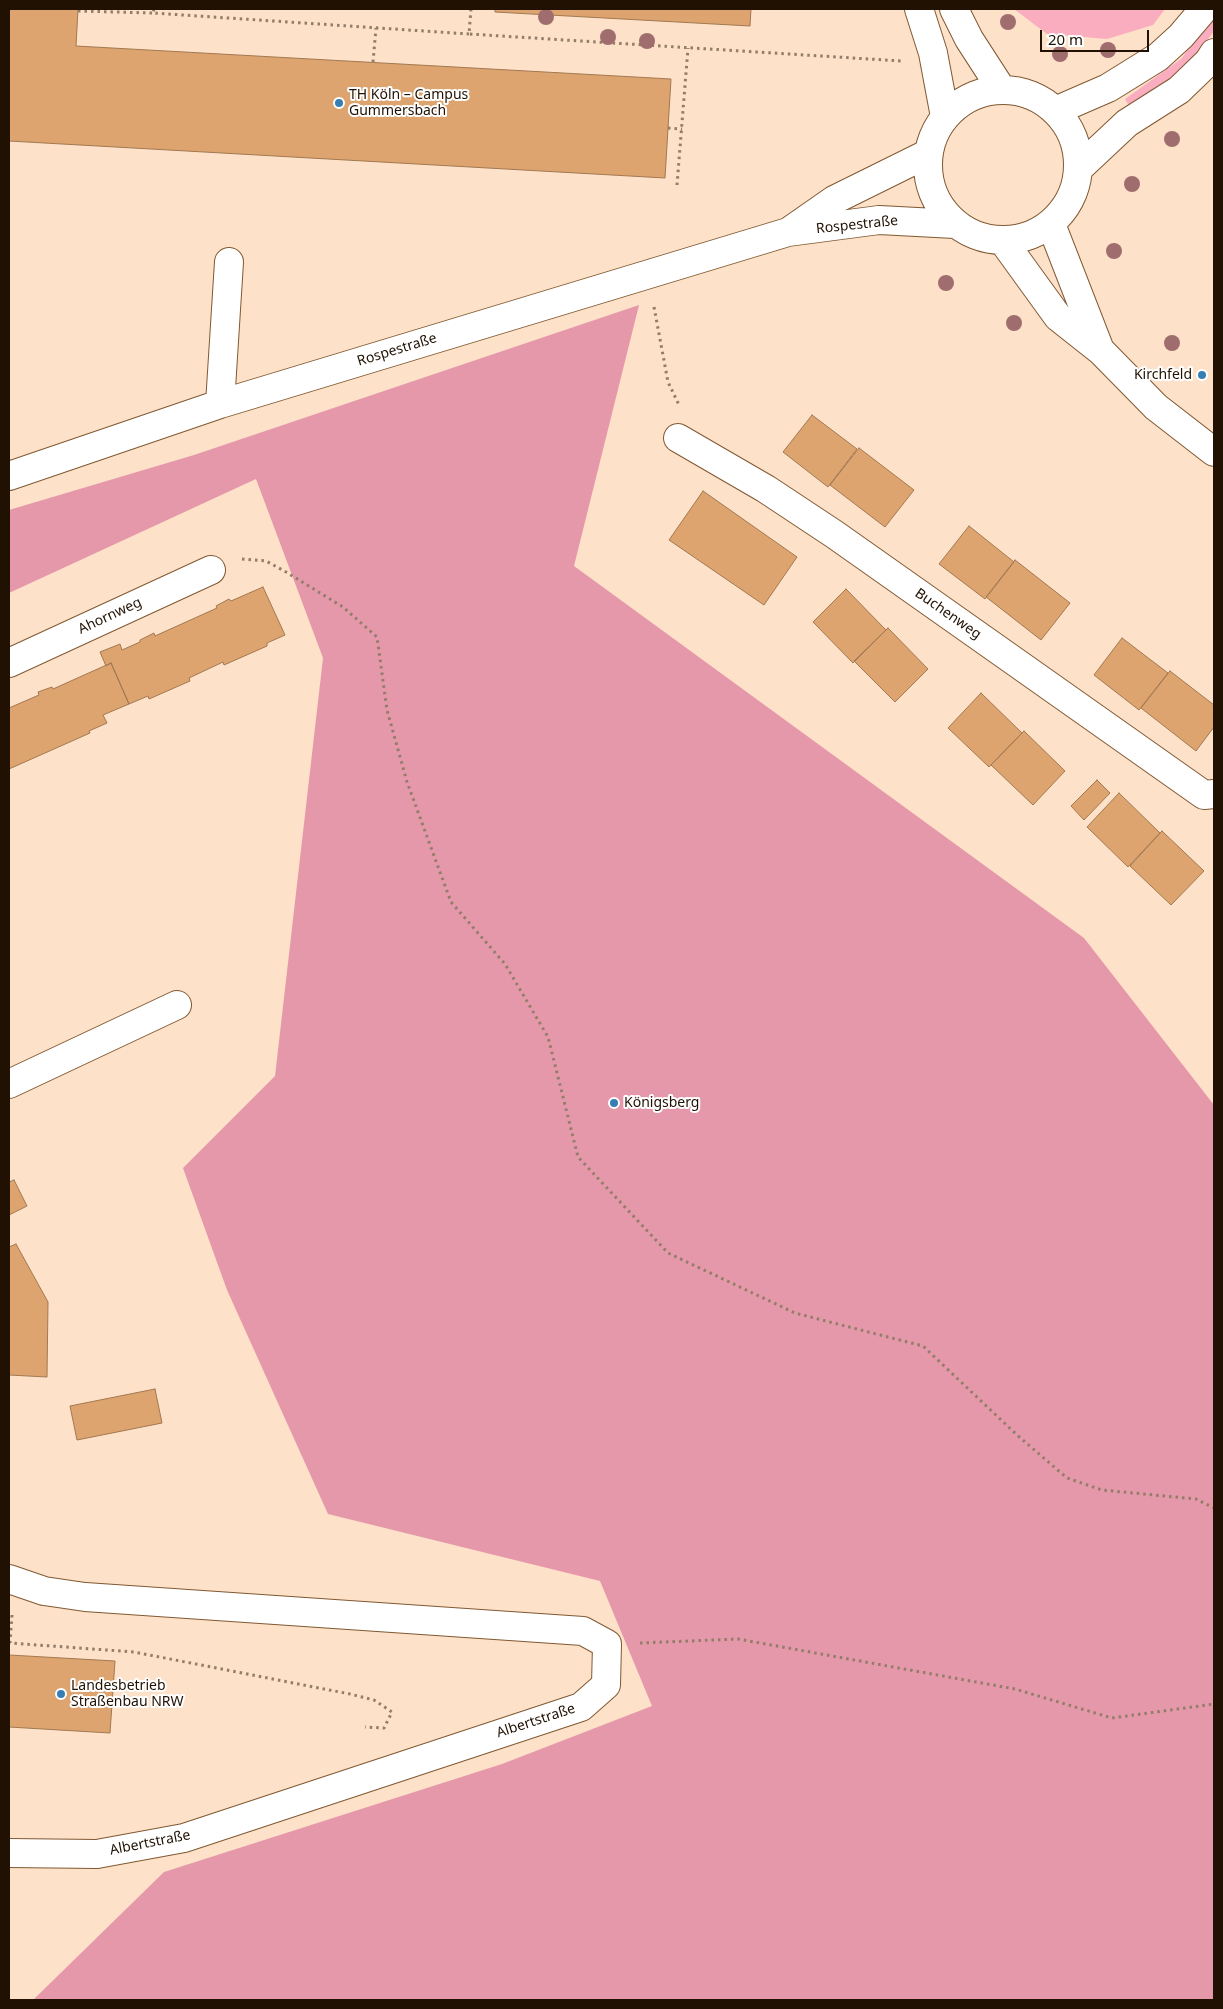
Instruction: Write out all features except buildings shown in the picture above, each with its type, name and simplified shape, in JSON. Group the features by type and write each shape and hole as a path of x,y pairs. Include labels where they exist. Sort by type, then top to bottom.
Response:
{"street":[{"path":"919,9 933,53 945,117"},
{"path":"954,9 969,39 1002,90"},
{"path":"1055,111 1108,88 1158,58 1181,36 1204,9"},
{"path":"1078,169 1127,124 1179,90 1209,61 1214,53"},
{"name":"Rospestraße","path":"1002,90 1022,92 1040,99 1055,111 1069,128 1076,148 1078,169 1070,200 1051,224 1028,236 1003,241 978,236 955,224 938,204 929,179 929,153 935,134 945,117 968,99 981,93 1002,90"},
{"name":"Rospestraße","path":"788,232 834,200 929,153"},
{"name":"Rospestraße","path":"9,476 220,404 647,273 788,232 880,220 955,224"},
{"path":"1051,224 1101,351"},
{"path":"1003,241 1058,317 1101,351 1156,407 1214,452"},
{"path":"220,404 229,262"},
{"name":"Buchenweg","path":"678,438 766,489 834,534 1204,795 1214,794"},
{"name":"Ahornweg","path":"9,663 211,570"},
{"path":"9,1084 177,1005"},
{"path":"12,1580 44,1591 85,1597 584,1630 607,1644"},
{"name":"Albertstraße","path":"9,1853 97,1854 184,1838 581,1707 606,1685 607,1644"}],"path":[{"path":"469,34 471,9"},
{"path":"78,10 154,11 376,28 910,62"},
{"path":"373,62 376,28"},
{"path":"677,185 688,48"},
{"path":"668,128 682,129"},
{"path":"647,273 668,382 685,416 678,438"},
{"path":"211,570 239,559 266,561 343,606 377,637 387,710 407,782 451,902 505,964 548,1037 578,1157 668,1253 795,1313 923,1346 1017,1436 1067,1478 1102,1490 1196,1499 1214,1508"},
{"path":"12,1580 10,1643 134,1652 350,1694 374,1700 392,1712 384,1728 365,1727"},
{"path":"607,1644 738,1639 1015,1689 1112,1718 1214,1704"}],"shaded area":[{"path":"1014,9 1165,9 1153,25 1107,39 1047,34"},
{"path":"1214,13 1214,31 1183,73 1131,109 1125,99 1181,59"},
{"path":"639,305 574,566 1084,938 1214,1105 1214,2000 33,2000 164,1872 502,1764 652,1706 600,1581 328,1514 227,1290 183,1168 275,1076 323,658 256,479 9,593 9,510 194,455"}],"place":[{"name":"TH Köln – Campus Gummersbach","path":"339,103"},
{"name":"Kirchfeld","path":"1202,375"},
{"name":"Königsberg","path":"614,1103"},
{"name":"Landesbetrieb Straßenbau NRW","path":"61,1694"}]}
